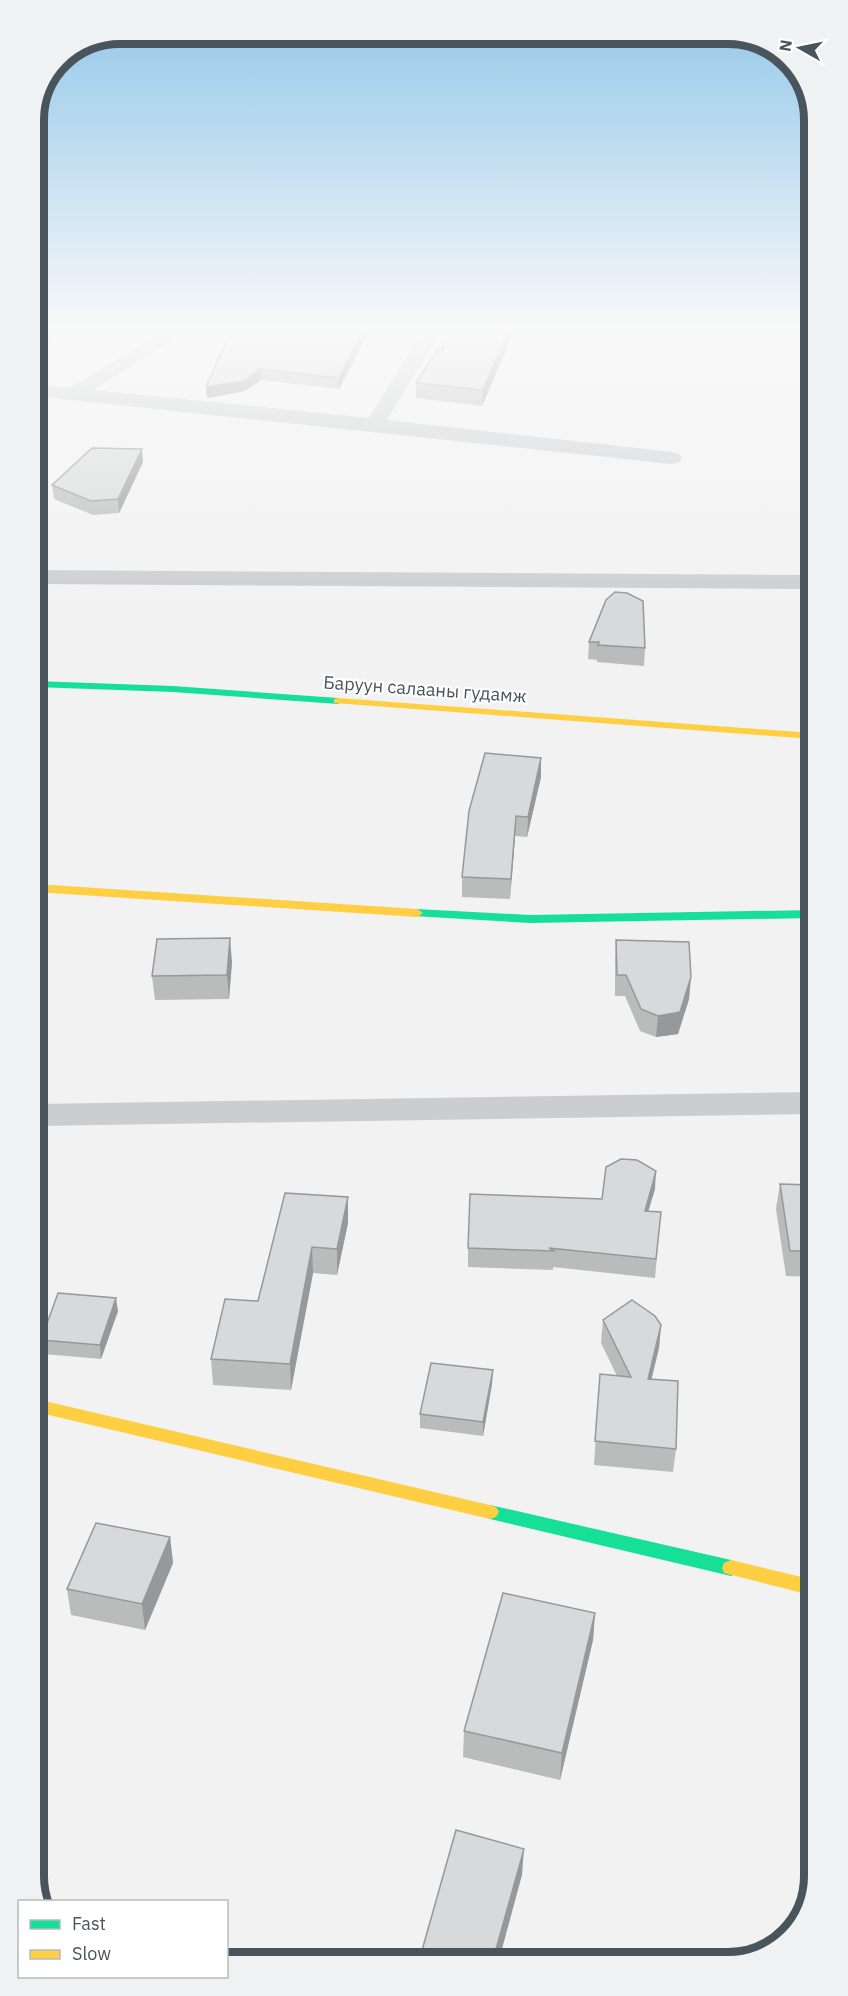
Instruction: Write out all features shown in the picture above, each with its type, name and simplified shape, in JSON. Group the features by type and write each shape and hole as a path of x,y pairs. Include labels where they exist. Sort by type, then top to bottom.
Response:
{"street":[{"path":"357,424 672,458"},
{"path":"44,577 804,582"},
{"name":"Баруун салааны гудамж","path":"44,684 173,689 804,735"},
{"path":"44,888 99,890 288,906 530,919 804,914"},
{"path":"44,1115 804,1103"},
{"path":"44,1407 804,1586"}],"building":[{"path":"92,448 142,449 118,499 91,501 52,485"},
{"path":"615,592 627,593 643,601 645,648 598,645 599,642 589,642 606,600"},
{"path":"485,753 541,758 528,817 516,816 511,879 462,877 469,811"},
{"path":"230,938 227,975 152,976 157,939"},
{"path":"616,940 689,942 691,977 680,1012 658,1016 641,1009 626,975 617,975"},
{"path":"621,1159 637,1160 656,1171 645,1211 661,1212 656,1259 549,1248 554,1251 468,1248 470,1194 602,1199 606,1167"},
{"path":"780,1184 804,1185 804,1251 790,1251"},
{"path":"285,1193 348,1197 337,1249 312,1247 290,1364 211,1359 225,1299 258,1301"},
{"path":"58,1293 116,1298 100,1345 44,1340 44,1332"},
{"path":"632,1300 655,1316 661,1325 648,1379 678,1381 676,1449 595,1441 600,1374 631,1377 603,1320"},
{"path":"431,1363 493,1370 483,1422 420,1414"},
{"path":"96,1523 170,1537 142,1604 67,1589"},
{"path":"503,1593 595,1613 562,1753 464,1731"},
{"path":"456,1830 524,1849 495,1952 422,1952"}],"traffic: fast":[{"path":"44,684 173,689 338,701"},
{"path":"417,913 530,919 804,914"},
{"path":"490,1512 731,1568"}],"traffic: slow":[{"path":"338,701 804,735"},
{"path":"44,888 417,913"},
{"path":"44,1407 490,1512"},
{"path":"731,1568 804,1586"}]}
